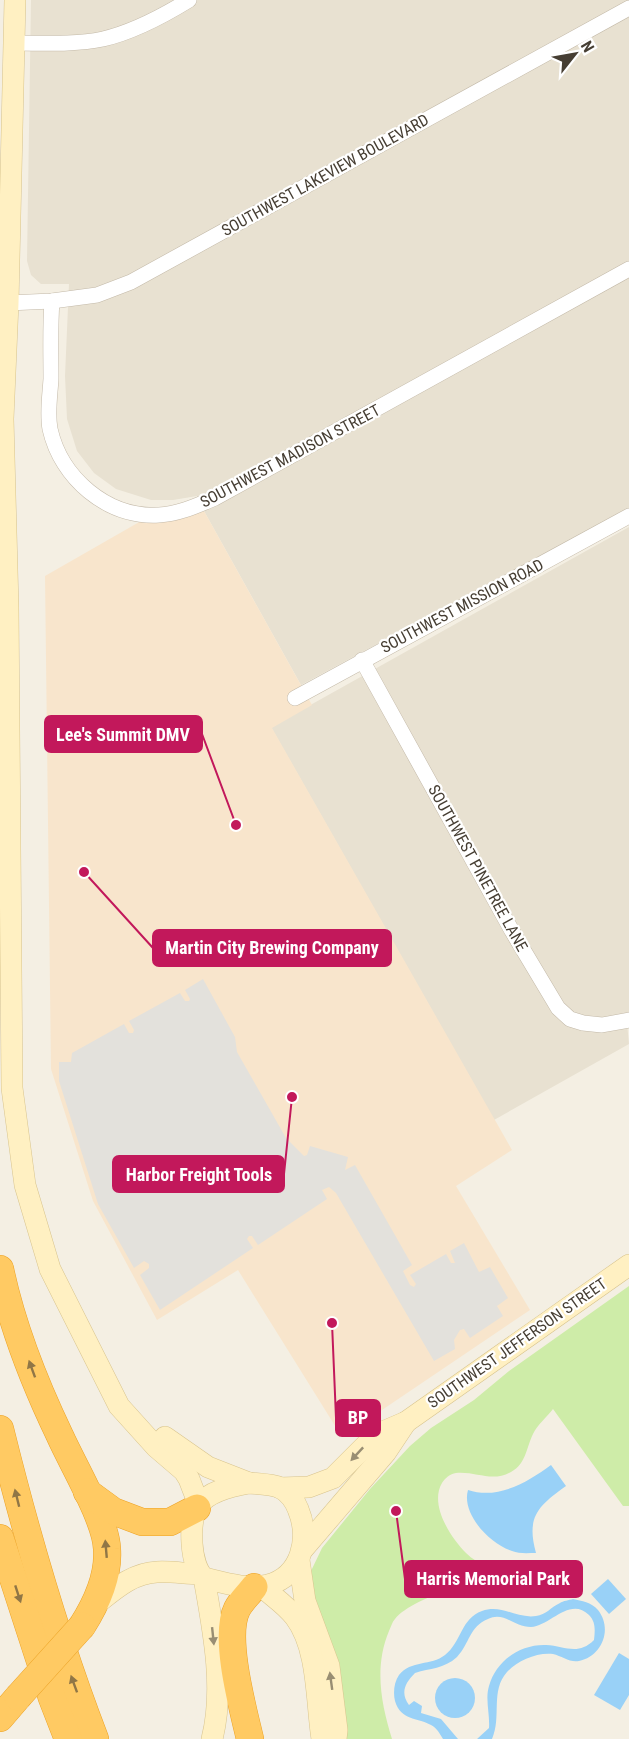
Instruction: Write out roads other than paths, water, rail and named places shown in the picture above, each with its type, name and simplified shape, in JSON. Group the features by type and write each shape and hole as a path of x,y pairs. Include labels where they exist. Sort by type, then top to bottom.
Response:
{"highway":[{"path":"0,1269 19,1333 42,1396 97,1514 107,1548 106,1565 88,1616 0,1718"},
{"path":"0,1430 27,1538 73,1683 95,1739"},
{"path":"85,1490 113,1511 142,1522 170,1522 198,1507"},
{"path":"0,1538 52,1698 68,1739"},
{"path":"250,1739 239,1688 233,1624 237,1610 258,1586"}],"street":[{"path":"15,0 3,419 8,607 12,1088 25,1185 50,1269 119,1406 156,1447 184,1471 198,1507 191,1537 193,1551 202,1576 216,1662 216,1722 212,1739"},
{"path":"14,43 67,43 104,39 148,23 189,0"},
{"name":"SOUTHWEST LAKEVIEW BOULEVARD","path":"8,303 52,302 97,295 131,282 629,8"},
{"name":"SOUTHWEST MADISON STREET","path":"52,302 50,428 57,449 72,477 92,496 139,514 157,516 186,511 215,498 629,269"},
{"name":"SOUTHWEST MISSION ROAD","path":"295,698 629,516"},
{"name":"SOUTHWEST PINETREE LANE","path":"362,660 512,931 558,1008 570,1019 583,1023 602,1025 629,1020"},
{"name":"SOUTHWEST JEFFERSON STREET","path":"280,1488 309,1487 323,1483 341,1472 368,1443 385,1431 406,1422 629,1265"},
{"path":"104,1374 153,1427 176,1446 208,1467 249,1483 280,1488 296,1503 304,1530 301,1554 305,1601 329,1666 337,1730 336,1739"},
{"name":"SOUTHWEST JEFFERSON STREET","path":"301,1554 386,1452 406,1422"},
{"path":"198,1507 220,1491 249,1483"},
{"path":"88,1616 128,1580 141,1574 156,1572 202,1576 236,1585 258,1586 277,1581 294,1568 301,1554"},
{"path":"258,1586 286,1607 304,1634 312,1664 322,1739"}],"water":[{"path":"551,1465 566,1486 548,1500 537,1513 533,1530 536,1553 515,1552 495,1542 473,1518 467,1499 468,1490 490,1493 512,1488"},
{"path":"608,1579 626,1599 609,1614 591,1594"},
{"path":"573,1599 592,1605 602,1617 605,1633 599,1648 594,1654 579,1661 572,1661 553,1654 540,1654 511,1668 499,1687 495,1731 492,1739 477,1739 489,1728 488,1691 497,1669 510,1656 527,1647 546,1645 577,1649 588,1645 594,1640 595,1633 594,1624 589,1615 582,1610 567,1610 531,1627 499,1617 488,1619 477,1626 461,1652 452,1661 415,1673 405,1688 406,1701 409,1705 414,1701 422,1706 421,1713 441,1719 458,1739 443,1739 433,1726 410,1718 401,1712 395,1701 394,1691 399,1675 409,1667 434,1661 445,1655 475,1614 496,1609 522,1616 536,1616 561,1602"},
{"path":"619,1653 629,1659 629,1695 620,1710 594,1695"},
{"path":"455,1678 463,1679 469,1684 474,1690 474,1706 469,1712 463,1717 455,1718 447,1717 441,1712 436,1706 435,1698 436,1690 441,1684 447,1679"}],"place":[{"name":"Lee's Summit DMV","path":"236,825"},
{"name":"Martin City Brewing Company","path":"84,872"},
{"name":"Harbor Freight Tools","path":"292,1097"},
{"name":"BP","path":"332,1323"},
{"name":"Harris Memorial Park","path":"396,1511"}]}
